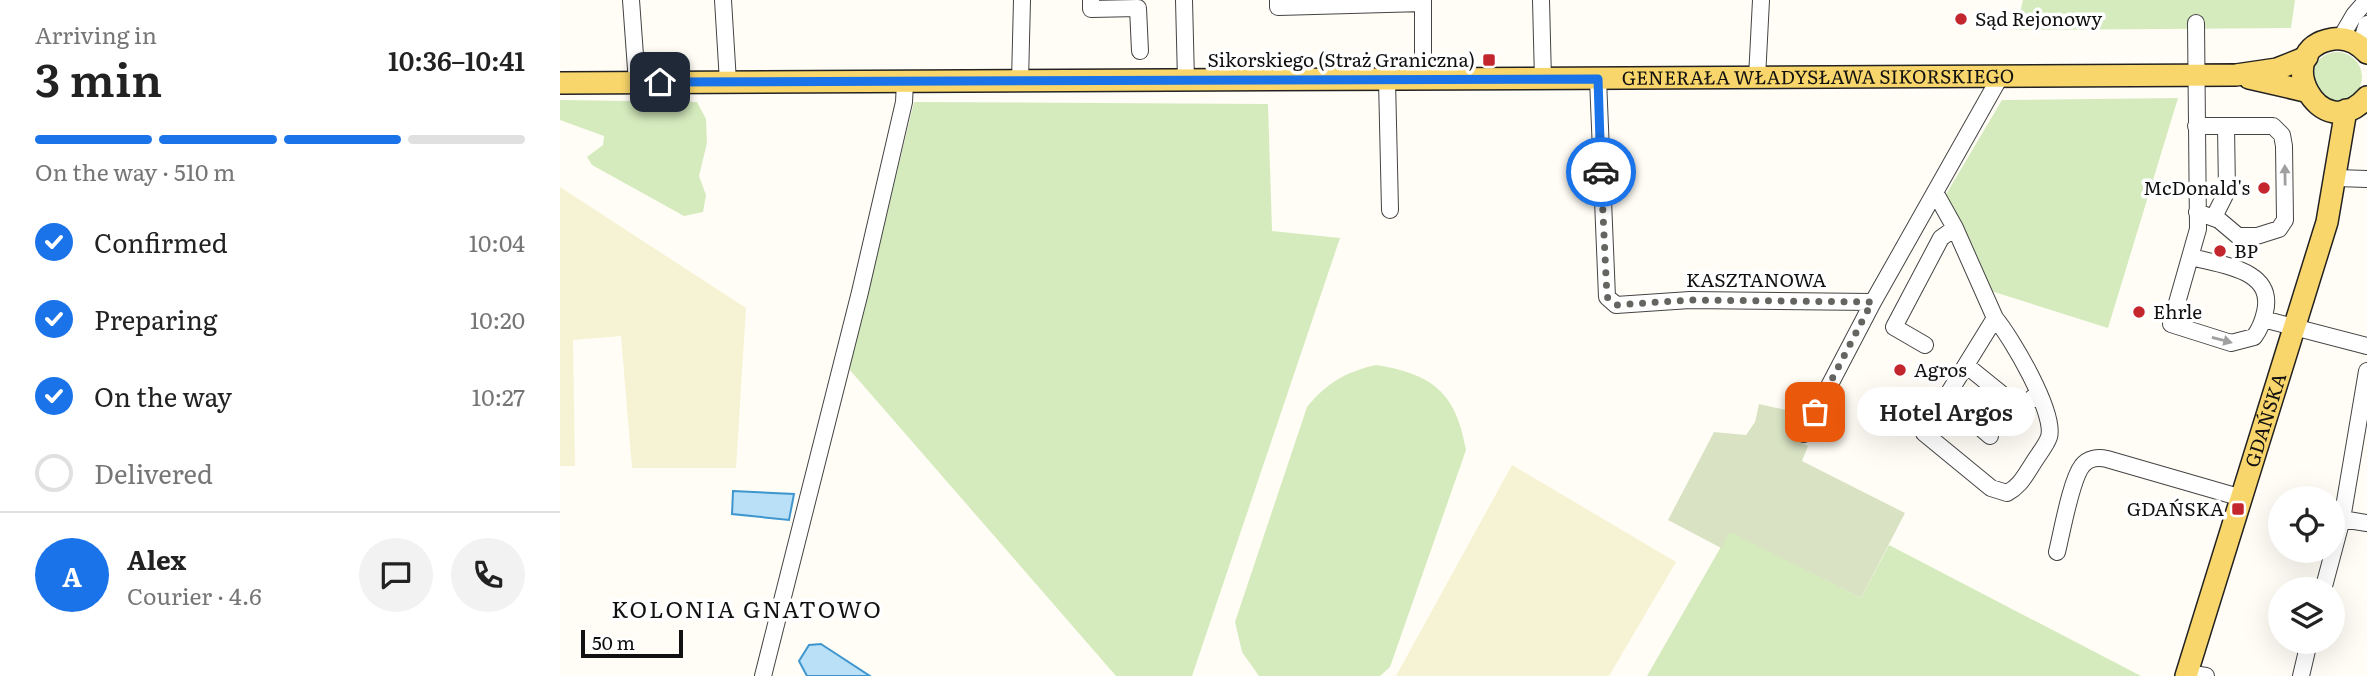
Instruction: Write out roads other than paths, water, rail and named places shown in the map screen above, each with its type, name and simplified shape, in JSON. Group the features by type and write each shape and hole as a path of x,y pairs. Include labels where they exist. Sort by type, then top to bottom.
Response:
{"main road":[{"name":"GENERAŁA WŁADYSŁAWA SIKORSKIEGO","path":"560,83 2236,75 2277,69 2307,57 2321,43 2356,46"},
{"path":"2307,57 2302,74 2305,91 2321,107 2346,110 2367,97"},
{"name":"GENERAŁA WŁADYSŁAWA SIKORSKIEGO","path":"2236,75 2305,91"},
{"name":"GDAŃSKA","path":"2321,107 2336,170"},
{"name":"GDAŃSKA","path":"2193,675 2242,498 2327,222 2346,110"}],"street":[{"path":"631,0 637,83"},
{"path":"723,0 728,82"},
{"path":"1020,81 1022,0"},
{"path":"1091,0 1091,9 1139,8 1140,51"},
{"path":"1184,0 1185,80"},
{"path":"1278,0 1278,7 1423,1 1423,80"},
{"path":"1541,0 1543,80"},
{"path":"1757,78 1761,0"},
{"path":"2356,46 2367,0"},
{"path":"2191,257 2256,277 2267,296 2263,319 2254,337 2237,343 2171,324 2198,229 2196,23"},
{"path":"2356,46 2367,24"},
{"path":"1804,434 1872,302 1936,194 2000,77"},
{"name":"KASZTANOWA","path":"1598,79 1603,248 1607,297 1616,305 1690,300 1872,302"},
{"path":"1387,80 1390,210"},
{"path":"762,676 860,292 904,102 905,82"},
{"path":"2196,126 2267,125 2276,128 2283,135 2284,220 2279,229 2268,233 2238,236 2214,217 2197,212"},
{"path":"2214,217 2227,191 2226,126"},
{"path":"2336,170 2367,180"},
{"path":"1936,194 1955,228 1995,318 2008,334 2046,415 2049,435 2018,487 2007,493 1991,488 1924,433 1995,318"},
{"path":"1925,345 1894,327 1941,238 1955,228"},
{"path":"2263,319 2294,329 2367,345"},
{"path":"1967,366 1979,379 2014,404 2027,403 2037,394"},
{"path":"2345,501 2367,371"},
{"path":"1947,399 1990,436"},
{"path":"2057,552 2078,473 2081,467 2093,459 2107,459 2242,498"},
{"path":"2345,519 2367,523"},
{"path":"2301,676 2306,654"}],"water":[{"path":"733,491 794,494 789,520 732,514"},
{"path":"821,644 870,676 807,676 799,661 809,645"}],"place":[{"name":"Sąd Rejonowy","path":"1961,19"},
{"name":"Sikorskiego (Straż Graniczna)","path":"1489,60"},
{"name":"McDonald's","path":"2264,188"},
{"name":"BP","path":"2220,251"},
{"name":"Ehrle","path":"2139,312"},
{"name":"Agros","path":"1900,370"},
{"name":"Hotel Argos","path":"1815,412"},
{"name":"GDAŃSKA","path":"2238,509"}],"district":[{"name":"KOLONIA GNATOWO","path":"747,610"}]}
